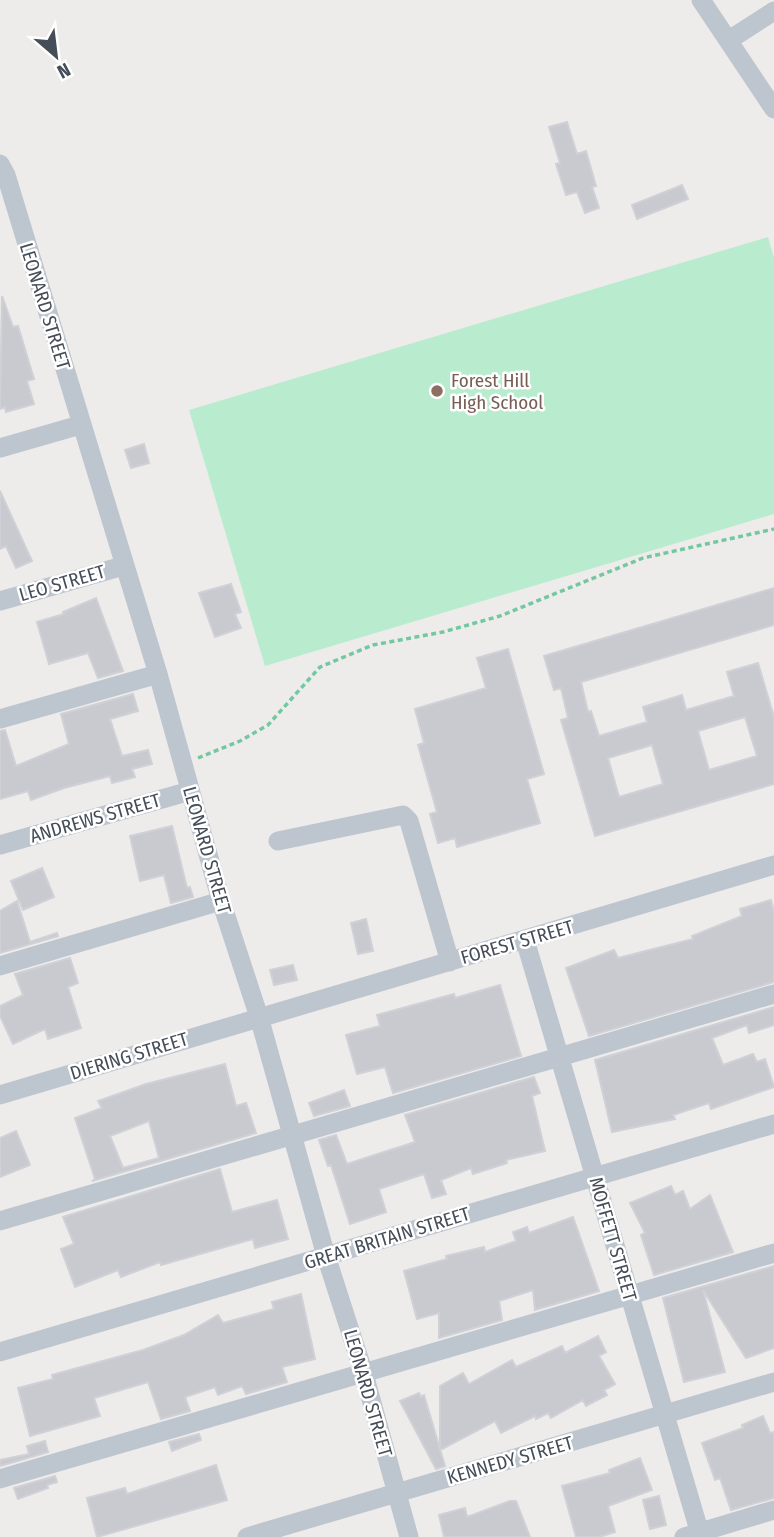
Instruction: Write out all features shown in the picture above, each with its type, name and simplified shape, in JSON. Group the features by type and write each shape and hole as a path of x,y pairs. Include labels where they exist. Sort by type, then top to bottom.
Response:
{"street":[{"path":"701,0 774,109"},
{"path":"729,40 774,11"},
{"name":"LEONARD STREET","path":"0,164 6,175 158,674 220,901 259,1017 409,1537"},
{"path":"0,448 80,425"},
{"name":"LEO STREET","path":"0,601 123,566"},
{"path":"0,719 158,674"},
{"name":"ANDREWS STREET","path":"0,845 190,791"},
{"path":"278,841 403,815 409,821 450,962"},
{"name":"FOREST STREET","path":"259,1017 774,865"},
{"path":"0,965 220,901"},
{"name":"MOFFETT STREET","path":"525,940 666,1414 695,1535"},
{"path":"0,1221 774,994"},
{"name":"DIERING STREET","path":"0,1095 259,1017"},
{"name":"GREAT BRITAIN STREET","path":"0,1352 774,1124"},
{"path":"0,1479 774,1253"},
{"name":"KENNEDY STREET","path":"247,1537 774,1381"},
{"path":"695,1535 774,1510"}],"path":[{"path":"183,764 240,741 268,725 320,667 373,645 443,632 500,615 643,558 774,529"}],"green space":[{"path":"768,237 774,258 774,514 265,666 189,410"}],"building":[{"path":"567,122 577,154 586,151 596,186 592,187 599,208 585,213 577,192 566,195 556,164 560,163 549,127"},
{"path":"682,185 688,199 637,219 632,205"},
{"path":"2,296 13,327 18,326 34,379 27,381 34,404 6,412 5,407 0,409"},
{"path":"144,444 149,463 131,468 125,450"},
{"path":"0,491 32,561 16,568 6,546 0,549"},
{"path":"231,584 241,612 235,614 241,628 215,637 199,593"},
{"path":"774,588 774,625 581,682 588,712 591,711 599,736 647,722 643,707 682,695 686,710 734,696 727,672 758,663 774,717 774,784 595,836 561,720 568,718 561,688 554,690 544,656","holes":["745,717 757,756 709,770 698,731","652,745 663,784 619,797 608,758"]},
{"path":"96,598 123,671 98,678 88,653 49,664 37,622 64,614 63,612"},
{"path":"508,649 544,774 527,779 540,823 457,847 455,838 438,843 430,814 437,812 418,745 424,743 415,709 486,688 477,658"},
{"path":"133,694 138,711 110,719 122,756 148,750 152,764 132,769 135,777 112,783 110,776 31,800 28,791 0,799 0,731 5,730 16,766 69,744 61,714"},
{"path":"172,826 187,888 190,887 193,897 171,903 164,875 140,881 130,836"},
{"path":"42,868 54,897 23,910 11,881"},
{"path":"771,900 774,912 774,982 589,1036 566,968 614,950 618,958 693,939 692,936 742,916 740,909"},
{"path":"17,901 30,942 57,933 58,936 0,953 0,911"},
{"path":"366,919 373,951 358,954 351,923"},
{"path":"70,958 78,983 68,987 81,1028 48,1039 45,1029 13,1044 0,1016 0,1006 23,995 15,974"},
{"path":"293,965 297,980 274,985 270,970"},
{"path":"500,985 521,1056 393,1093 385,1067 357,1074 346,1035 380,1026 377,1015 454,994 455,998"},
{"path":"774,1007 774,1025 749,1033 747,1025 712,1038 723,1065 753,1054 757,1062 765,1059 774,1087 711,1109 709,1103 673,1115 675,1119 612,1132 595,1060"},
{"path":"225,1064 236,1106 246,1103 256,1133 92,1181 95,1179 75,1118 102,1108 98,1101 146,1084","holes":["149,1121 159,1158 123,1168 110,1136"]},
{"path":"534,1077 540,1093 532,1096 545,1151 506,1160 507,1163 473,1174 471,1168 441,1180 446,1194 432,1198 424,1174 379,1189 386,1212 350,1224 331,1165 328,1166 319,1140 336,1135 347,1164 415,1142 405,1115"},
{"path":"344,1090 350,1106 314,1116 309,1103"},
{"path":"16,1131 30,1165 0,1177 0,1138"},
{"path":"220,1169 232,1212 277,1200 288,1239 255,1248 253,1239 161,1265 160,1262 121,1277 118,1270 75,1287 61,1249 74,1244 63,1217"},
{"path":"671,1186 675,1195 683,1191 690,1209 710,1195 733,1252 654,1275 641,1235 645,1233 630,1203"},
{"path":"573,1217 599,1291 535,1310 533,1290 499,1301 502,1320 439,1338 439,1313 417,1319 404,1271 447,1259 446,1256 484,1247 485,1252 516,1241 513,1232 527,1227 529,1233"},
{"path":"774,1266 774,1348 746,1358 703,1290 725,1372 684,1382 663,1298"},
{"path":"301,1294 315,1359 282,1367 287,1382 246,1394 242,1386 218,1395 215,1387 185,1397 190,1411 161,1419 148,1382 94,1398 100,1416 30,1436 18,1388 53,1379 52,1375 143,1350 184,1335 218,1315 223,1323 274,1309 272,1302"},
{"path":"598,1336 606,1352 599,1356 615,1384 604,1390 607,1395 586,1406 583,1400 551,1418 548,1413 536,1419 535,1416 501,1433 495,1421 440,1450 440,1386 463,1373 469,1384 512,1360 516,1367 562,1346 565,1353"},
{"path":"419,1393 421,1397 424,1395 445,1466 436,1469 400,1401"},
{"path":"763,1416 770,1433 774,1432 774,1498 731,1510 720,1478 715,1480 702,1443 743,1428 742,1425"},
{"path":"199,1434 201,1440 172,1451 169,1442"},
{"path":"45,1441 48,1452 0,1466 0,1460 29,1454 27,1446"},
{"path":"640,1458 652,1490 608,1506 615,1532 599,1537 576,1537 562,1486 610,1473 609,1470"},
{"path":"216,1465 227,1500 97,1537 87,1498 125,1488 127,1494"},
{"path":"55,1476 57,1482 47,1485 48,1488 18,1499 14,1488"},
{"path":"659,1496 666,1525 650,1529 643,1500"},
{"path":"516,1501 530,1537 444,1537 439,1515 465,1508 467,1517"}],"place":[{"name":"Forest Hill High School","path":"437,391"}]}
